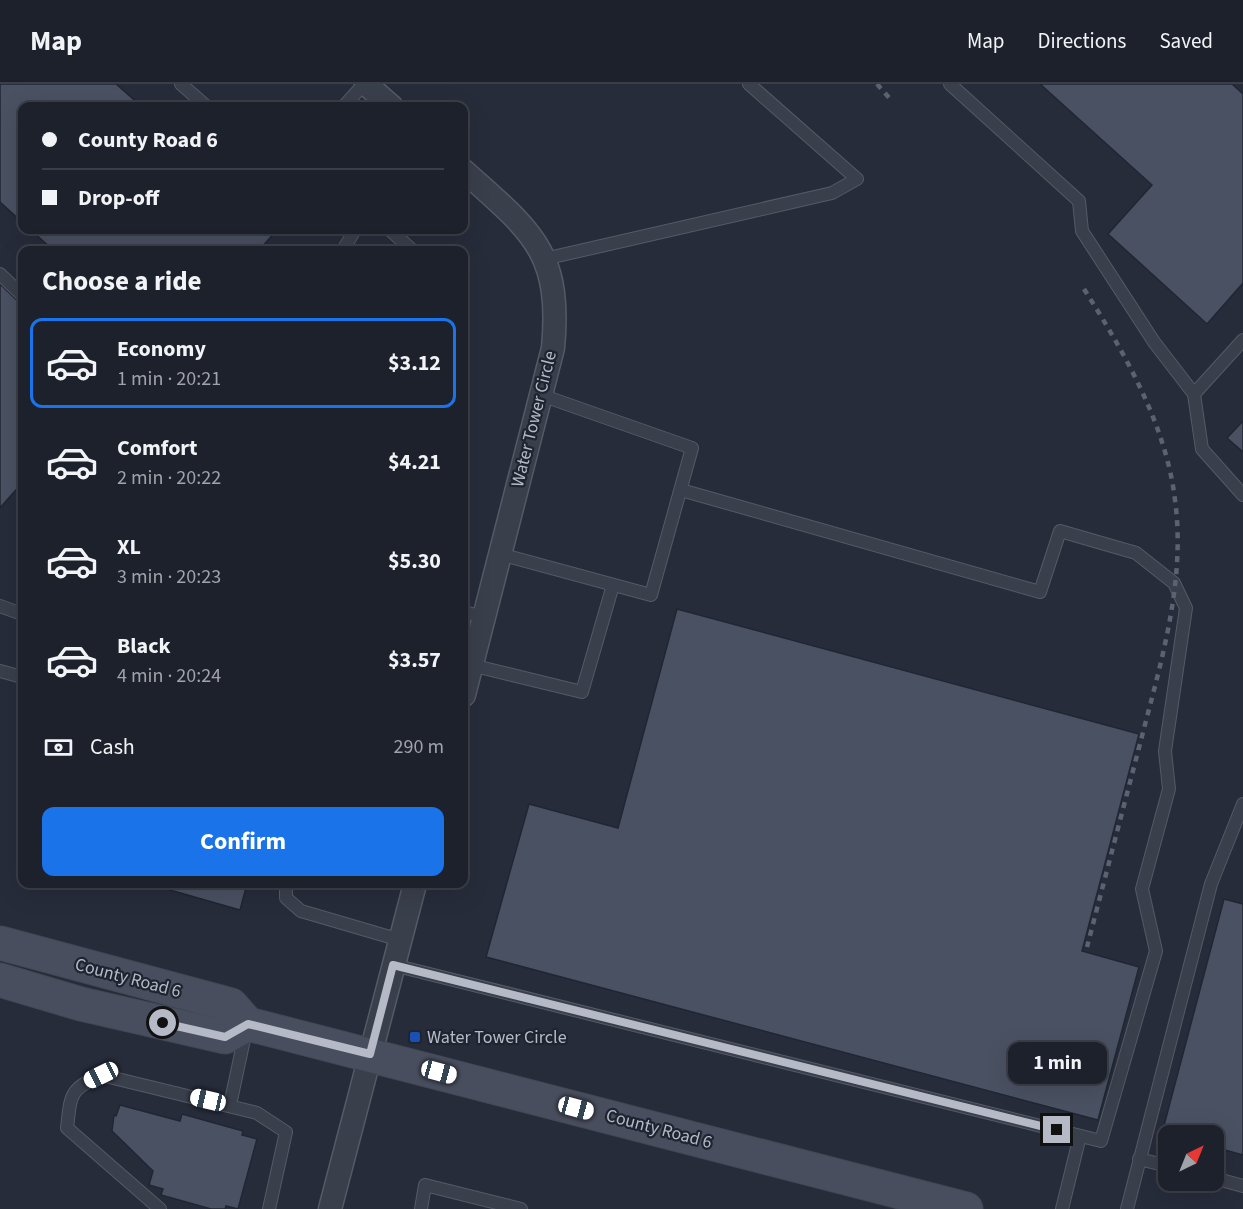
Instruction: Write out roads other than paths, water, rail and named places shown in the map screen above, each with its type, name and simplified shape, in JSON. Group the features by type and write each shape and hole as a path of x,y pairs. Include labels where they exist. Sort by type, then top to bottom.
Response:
{"main road":[{"name":"County Road 6","path":"0,943 231,1005 248,1024 966,1209"},
{"name":"County Road 6","path":"0,980 81,1004 225,1037 248,1024"}],"street":[{"path":"365,84 387,102"},
{"name":"Water Tower Circle","path":"468,175 513,216 536,243 552,276 557,311 553,348 500,554 474,615 468,678"},
{"path":"330,1209 414,888"}],"lane":[{"path":"181,84 201,102"},
{"path":"348,102 365,84"},
{"path":"544,259 832,193 857,179 749,84"},
{"path":"950,84 1079,201 1082,231 1154,342 1194,394 1202,449 1243,495"},
{"path":"394,234 408,246"},
{"path":"0,274 18,291"},
{"path":"1194,394 1243,340"},
{"path":"500,554 651,595 692,448 541,395"},
{"path":"393,965 1101,1141 1156,951 1142,889 1169,789 1165,751 1186,608 1174,583 1136,553 1060,531 1040,592 681,490"},
{"path":"471,665 582,692 613,585"},
{"path":"0,606 18,613"},
{"path":"0,671 18,676"},
{"path":"1127,1209 1211,884 1243,804"},
{"path":"286,888 286,898 301,911 400,940"},
{"path":"230,1106 248,1024"},
{"path":"160,1209 67,1128 70,1095 79,1086 101,1075 257,1113 286,1132 269,1209"},
{"path":"1062,1209 1080,1136"},
{"path":"1139,1159 1158,1164"},
{"path":"1224,1181 1243,1186"},
{"path":"421,1209 425,1185 520,1209"}],"railway":[{"path":"877,84 892,101"},
{"path":"1084,289 1128,363 1153,416 1170,472 1178,530 1170,621 1149,711 1087,947"}],"place":[{"name":"Water Tower Circle","path":"415,1037"}]}
